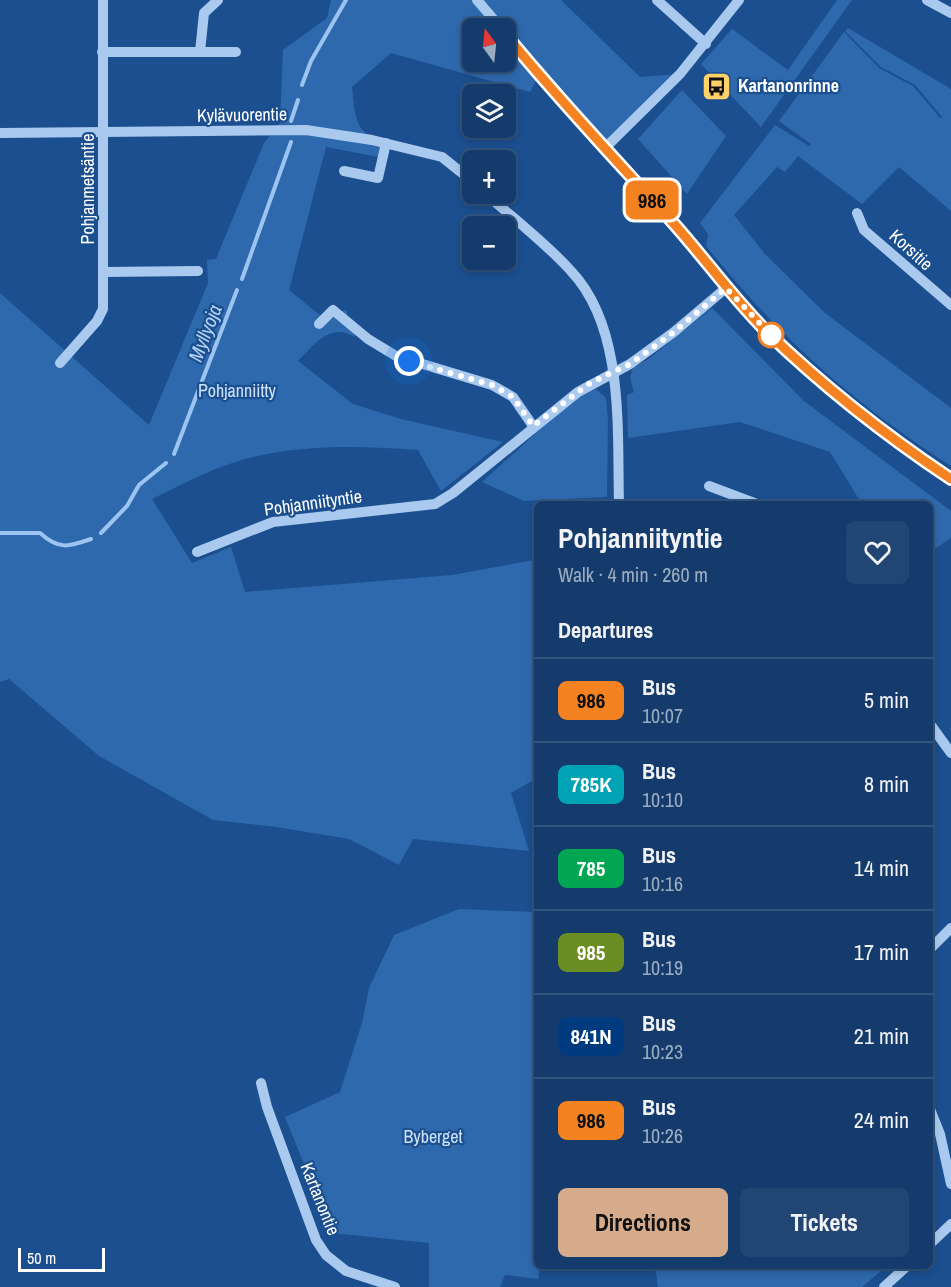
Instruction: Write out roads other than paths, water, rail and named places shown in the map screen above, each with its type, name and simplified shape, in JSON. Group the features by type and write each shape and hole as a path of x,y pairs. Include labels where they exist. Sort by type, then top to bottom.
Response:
{"street":[{"name":"Pohjanmetsäntie","path":"60,363 97,321 103,309 105,134 103,0"},
{"path":"200,52 204,14 218,0"},
{"path":"477,0 492,18"},
{"path":"657,0 706,44"},
{"path":"605,148 653,103 706,44 739,0"},
{"path":"927,0 951,13"},
{"path":"516,47 558,98 677,228 726,288 766,331 830,390 889,438 951,479"},
{"path":"102,52 236,52"},
{"name":"Kylävuorentie","path":"0,134 306,130 386,143 442,157 462,173"},
{"path":"344,171 378,178 386,143"},
{"path":"497,204 571,270 583,285 595,307 609,344 611,373 617,394 619,501"},
{"name":"Korsitie","path":"857,213 864,230 951,305"},
{"path":"104,272 198,271"},
{"name":"Pohjanniityntie","path":"197,552 273,522 435,504 453,493 533,426 590,383 630,364 674,332 726,288"},
{"path":"319,324 333,310 368,339 396,357 492,385 513,397 533,426"},
{"path":"709,486 749,501"},
{"path":"933,728 951,753"},
{"path":"934,949 951,928"},
{"name":"Kartanontie","path":"261,1083 267,1107 316,1240 326,1255 346,1270 395,1287"},
{"path":"933,1116 940,1134 951,1184"},
{"path":"933,1241 951,1224"},
{"path":"884,1287 904,1269"}],"waterway":[{"name":"Myllyoja","path":"302,85 311,61 346,0"},
{"name":"Myllyoja","path":"291,121 298,100"},
{"name":"Myllyoja","path":"242,279 291,142"},
{"name":"Myllyoja","path":"174,454 237,290"},
{"name":"Myllyoja","path":"101,533 127,506 139,485 166,463"},
{"name":"Myllyoja","path":"0,533 40,533 53,542 64,545 91,539"}],"place":[{"name":"Kartanonrinne","path":"717,86"}],"park label":[{"name":"Pohjanniitty","path":"237,391"},
{"name":"Byberget","path":"433,1137"}]}
